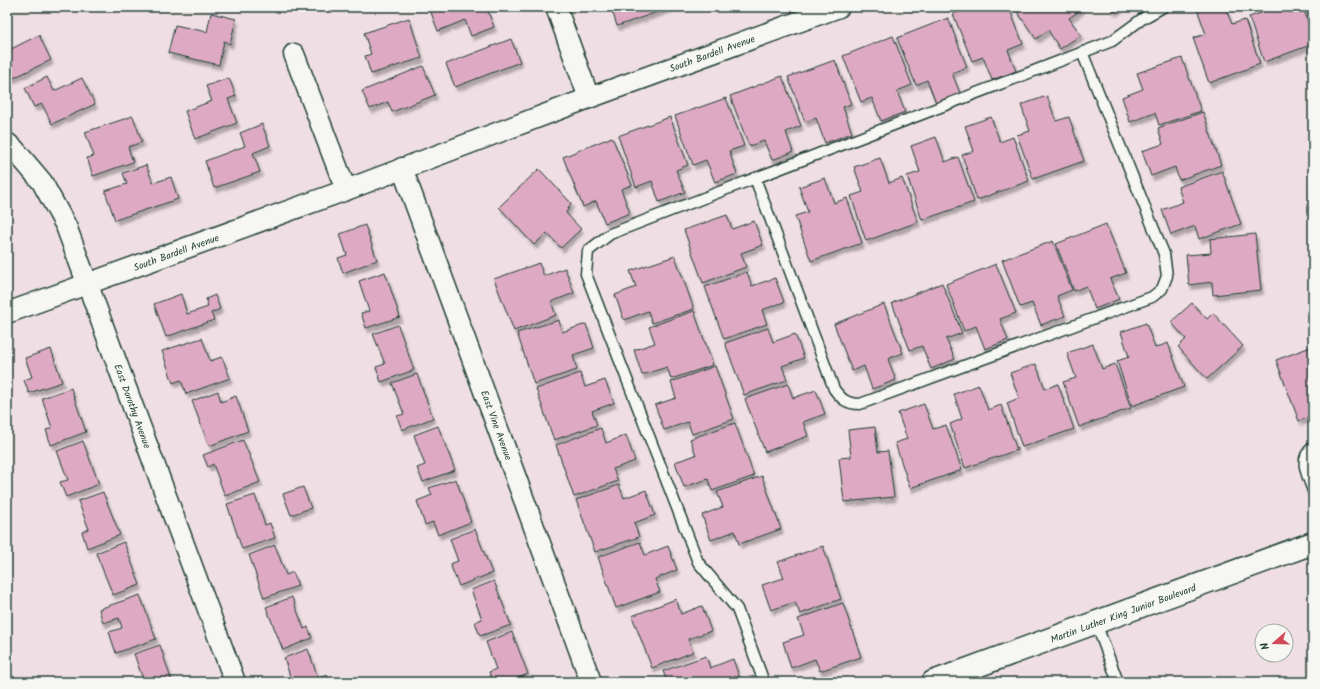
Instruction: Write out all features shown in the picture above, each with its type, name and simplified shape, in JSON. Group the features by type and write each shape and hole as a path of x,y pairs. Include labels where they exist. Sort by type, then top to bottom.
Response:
{"street":[{"path":"556,7 589,98"},
{"name":"South Bardell Avenue","path":"7,313 346,190 589,98 836,8"},
{"path":"294,54 346,190"},
{"name":"East Dorothy Avenue","path":"7,143 42,182 66,226 235,682"},
{"name":"East Vine Avenue","path":"402,168 592,682"},
{"name":"Martin Luther King Junior Boulevard","path":"933,682 1313,543"}],"lane":[{"path":"764,682 737,609 698,562 586,274 588,251 610,234 1112,41 1142,19 1163,7"},
{"path":"755,178 834,389 841,399 852,404 860,404 1152,297 1162,289 1167,276 1164,254 1082,52"},
{"path":"1313,447 1308,450 1304,464 1313,491"},
{"path":"1096,623 1118,682"}],"building":[{"path":"429,7 478,7 480,11 487,9 494,27 471,36 465,20 438,31"},
{"path":"611,7 672,7 617,26"},
{"path":"972,7 1009,7 1023,44 1008,50 1016,71 992,80 983,57 972,61 953,14"},
{"path":"1014,7 1081,7 1082,9 1069,18 1081,35 1060,49 1048,30 1036,39"},
{"path":"1110,7 1121,7 1114,12"},
{"path":"1202,7 1225,7 1232,24 1245,20 1260,64 1209,83 1193,38 1206,34 1197,9"},
{"path":"1259,7 1303,7 1313,36 1313,44 1264,62 1249,17 1261,13"},
{"path":"1306,7 1313,7 1313,27"},
{"path":"211,13 236,19 230,44 224,41 219,65 168,53 175,25 207,32"},
{"path":"409,18 422,58 371,74 365,56 371,54 364,33"},
{"path":"948,18 967,67 952,73 960,93 936,103 927,80 916,85 897,38"},
{"path":"39,35 51,60 9,80 7,76 7,41 11,49"},
{"path":"893,36 912,85 897,91 905,112 881,121 872,98 861,102 843,56"},
{"path":"511,39 520,62 455,87 446,64"},
{"path":"1182,58 1201,111 1159,125 1155,113 1130,122 1122,97 1143,89 1137,73"},
{"path":"835,60 851,104 843,107 852,133 825,143 816,118 805,122 788,77"},
{"path":"423,66 435,95 392,112 388,102 370,109 362,91"},
{"path":"782,76 801,126 786,132 793,152 772,160 764,141 749,146 730,96"},
{"path":"47,77 54,91 82,78 95,104 52,124 42,104 34,107 25,88"},
{"path":"229,78 236,96 228,99 237,123 195,139 185,111 212,101 206,86"},
{"path":"1047,96 1056,121 1069,117 1084,161 1033,179 1017,135 1030,131 1021,105"},
{"path":"726,98 744,146 729,151 737,174 715,182 706,160 693,165 675,116"},
{"path":"1203,112 1221,165 1179,180 1175,167 1151,176 1142,151 1163,144 1158,128"},
{"path":"133,116 142,142 128,147 133,162 93,176 87,158 94,156 85,132"},
{"path":"670,117 688,165 676,170 685,192 659,202 652,181 636,187 618,136"},
{"path":"991,117 1000,142 1013,137 1029,181 977,200 962,155 974,151 965,126"},
{"path":"262,124 270,146 253,153 260,172 214,188 205,161 245,146 240,133"},
{"path":"612,137 632,185 621,189 630,213 605,223 596,201 583,207 563,157"},
{"path":"936,137 945,162 958,157 974,202 922,220 907,176 920,172 911,146"},
{"path":"880,158 889,183 902,178 918,222 866,241 851,196 863,192 854,167"},
{"path":"146,165 153,183 171,177 178,199 115,220 105,191 127,184 123,173"},
{"path":"539,169 571,203 566,213 581,229 561,248 547,233 534,245 499,207"},
{"path":"1222,171 1241,224 1199,239 1195,226 1171,235 1162,210 1183,202 1178,187"},
{"path":"825,178 834,203 847,198 862,243 811,261 795,216 808,212 799,187"},
{"path":"727,215 732,229 754,221 763,245 741,253 746,267 703,283 684,230"},
{"path":"1106,224 1126,273 1110,279 1119,299 1095,309 1086,286 1074,291 1056,244"},
{"path":"365,225 377,260 343,273 338,258 347,255 340,234"},
{"path":"1255,234 1261,290 1213,295 1212,282 1189,285 1186,255 1211,253 1210,239"},
{"path":"1053,241 1072,290 1057,296 1065,316 1041,325 1032,303 1020,307 1002,260"},
{"path":"675,256 694,309 652,323 648,311 624,320 615,295 636,287 630,271"},
{"path":"539,263 544,276 565,268 574,293 551,302 556,315 514,331 494,279"},
{"path":"996,264 1016,313 1000,319 1008,340 985,349 976,326 964,331 946,284"},
{"path":"385,272 400,317 366,328 361,313 369,311 359,281"},
{"path":"747,272 752,286 775,278 784,302 762,310 767,324 724,339 705,287"},
{"path":"942,283 962,333 946,339 955,359 931,369 922,346 910,350 892,303"},
{"path":"181,294 187,314 208,307 206,299 215,295 220,309 211,313 214,320 166,337 154,304"},
{"path":"1192,303 1207,319 1213,313 1243,346 1207,379 1178,347 1186,339 1171,322"},
{"path":"884,304 903,353 888,359 896,380 872,389 864,366 852,371 834,324"},
{"path":"694,311 713,365 671,379 667,367 642,375 634,350 655,343 649,327"},
{"path":"559,320 562,332 586,324 594,348 573,355 577,370 534,384 517,333"},
{"path":"1146,323 1155,348 1168,343 1184,387 1132,406 1117,361 1129,357 1121,332"},
{"path":"398,325 414,370 381,382 376,367 385,364 373,334"},
{"path":"768,328 773,342 795,334 804,358 782,366 787,380 744,395 725,343"},
{"path":"202,338 210,361 222,357 230,378 186,394 181,380 173,383 162,351"},
{"path":"1093,344 1102,369 1115,364 1131,408 1079,427 1063,382 1076,378 1067,353"},
{"path":"1313,346 1313,416 1299,421 1276,360"},
{"path":"51,349 62,382 29,393 24,380 32,377 25,358"},
{"path":"1036,364 1045,389 1058,384 1074,429 1022,447 1007,403 1019,398 1010,373"},
{"path":"715,366 734,419 692,434 688,422 664,430 655,405 676,398 671,382"},
{"path":"580,373 585,387 605,380 614,403 592,411 597,425 554,440 536,389"},
{"path":"417,374 433,418 402,430 397,416 404,414 392,383"},
{"path":"788,384 793,398 816,390 825,414 803,422 808,436 765,452 745,399"},
{"path":"979,385 988,410 1001,405 1017,450 965,468 950,424 962,419 954,394"},
{"path":"71,388 86,432 51,445 46,430 52,428 42,398"},
{"path":"218,391 221,402 236,396 248,431 209,446 192,401"},
{"path":"924,404 933,429 946,425 962,470 910,488 895,443 907,439 898,413"},
{"path":"735,423 754,476 712,491 708,479 684,487 675,462 696,455 690,439"},
{"path":"438,426 455,470 423,482 417,468 425,465 414,435"},
{"path":"875,427 878,452 888,451 894,497 844,502 839,458 851,457 848,430"},
{"path":"601,428 606,443 626,435 635,461 613,469 618,481 574,497 556,445"},
{"path":"243,440 260,482 225,496 213,464 208,467 203,455"},
{"path":"83,441 99,484 66,497 60,482 68,480 57,451"},
{"path":"762,476 781,529 739,544 735,531 711,540 702,515 723,507 717,492"},
{"path":"456,479 471,522 438,535 433,522 425,525 417,501 432,495 429,488"},
{"path":"619,485 624,498 646,490 655,515 634,523 639,537 595,552 576,500"},
{"path":"303,487 311,508 291,515 283,494"},
{"path":"103,492 120,535 87,548 82,532 89,529 78,501"},
{"path":"255,495 265,525 270,523 275,538 242,549 227,504"},
{"path":"475,529 492,573 459,586 450,564 458,561 450,539"},
{"path":"124,542 140,585 113,595 96,553"},
{"path":"640,542 645,555 668,546 677,570 655,579 660,592 616,608 598,557"},
{"path":"275,545 286,575 293,572 298,586 264,598 249,555"},
{"path":"823,546 841,599 800,614 795,602 771,610 762,585 784,578 778,562"},
{"path":"494,581 511,625 480,636 475,622 482,619 471,590"},
{"path":"140,595 156,639 116,653 109,632 122,628 119,618 103,623 99,609"},
{"path":"292,597 304,629 308,627 312,638 283,650 266,607"},
{"path":"676,599 681,614 702,606 711,631 688,639 693,652 652,668 632,616"},
{"path":"843,603 861,657 820,671 815,659 791,668 783,642 804,635 798,619"},
{"path":"512,632 528,674 508,682 493,682 489,672 496,669 486,642"},
{"path":"160,645 172,682 144,682 134,654"},
{"path":"308,649 318,678 327,675 330,682 292,682 284,658"},
{"path":"706,656 710,668 733,659 741,682 667,682 663,671"}]}
